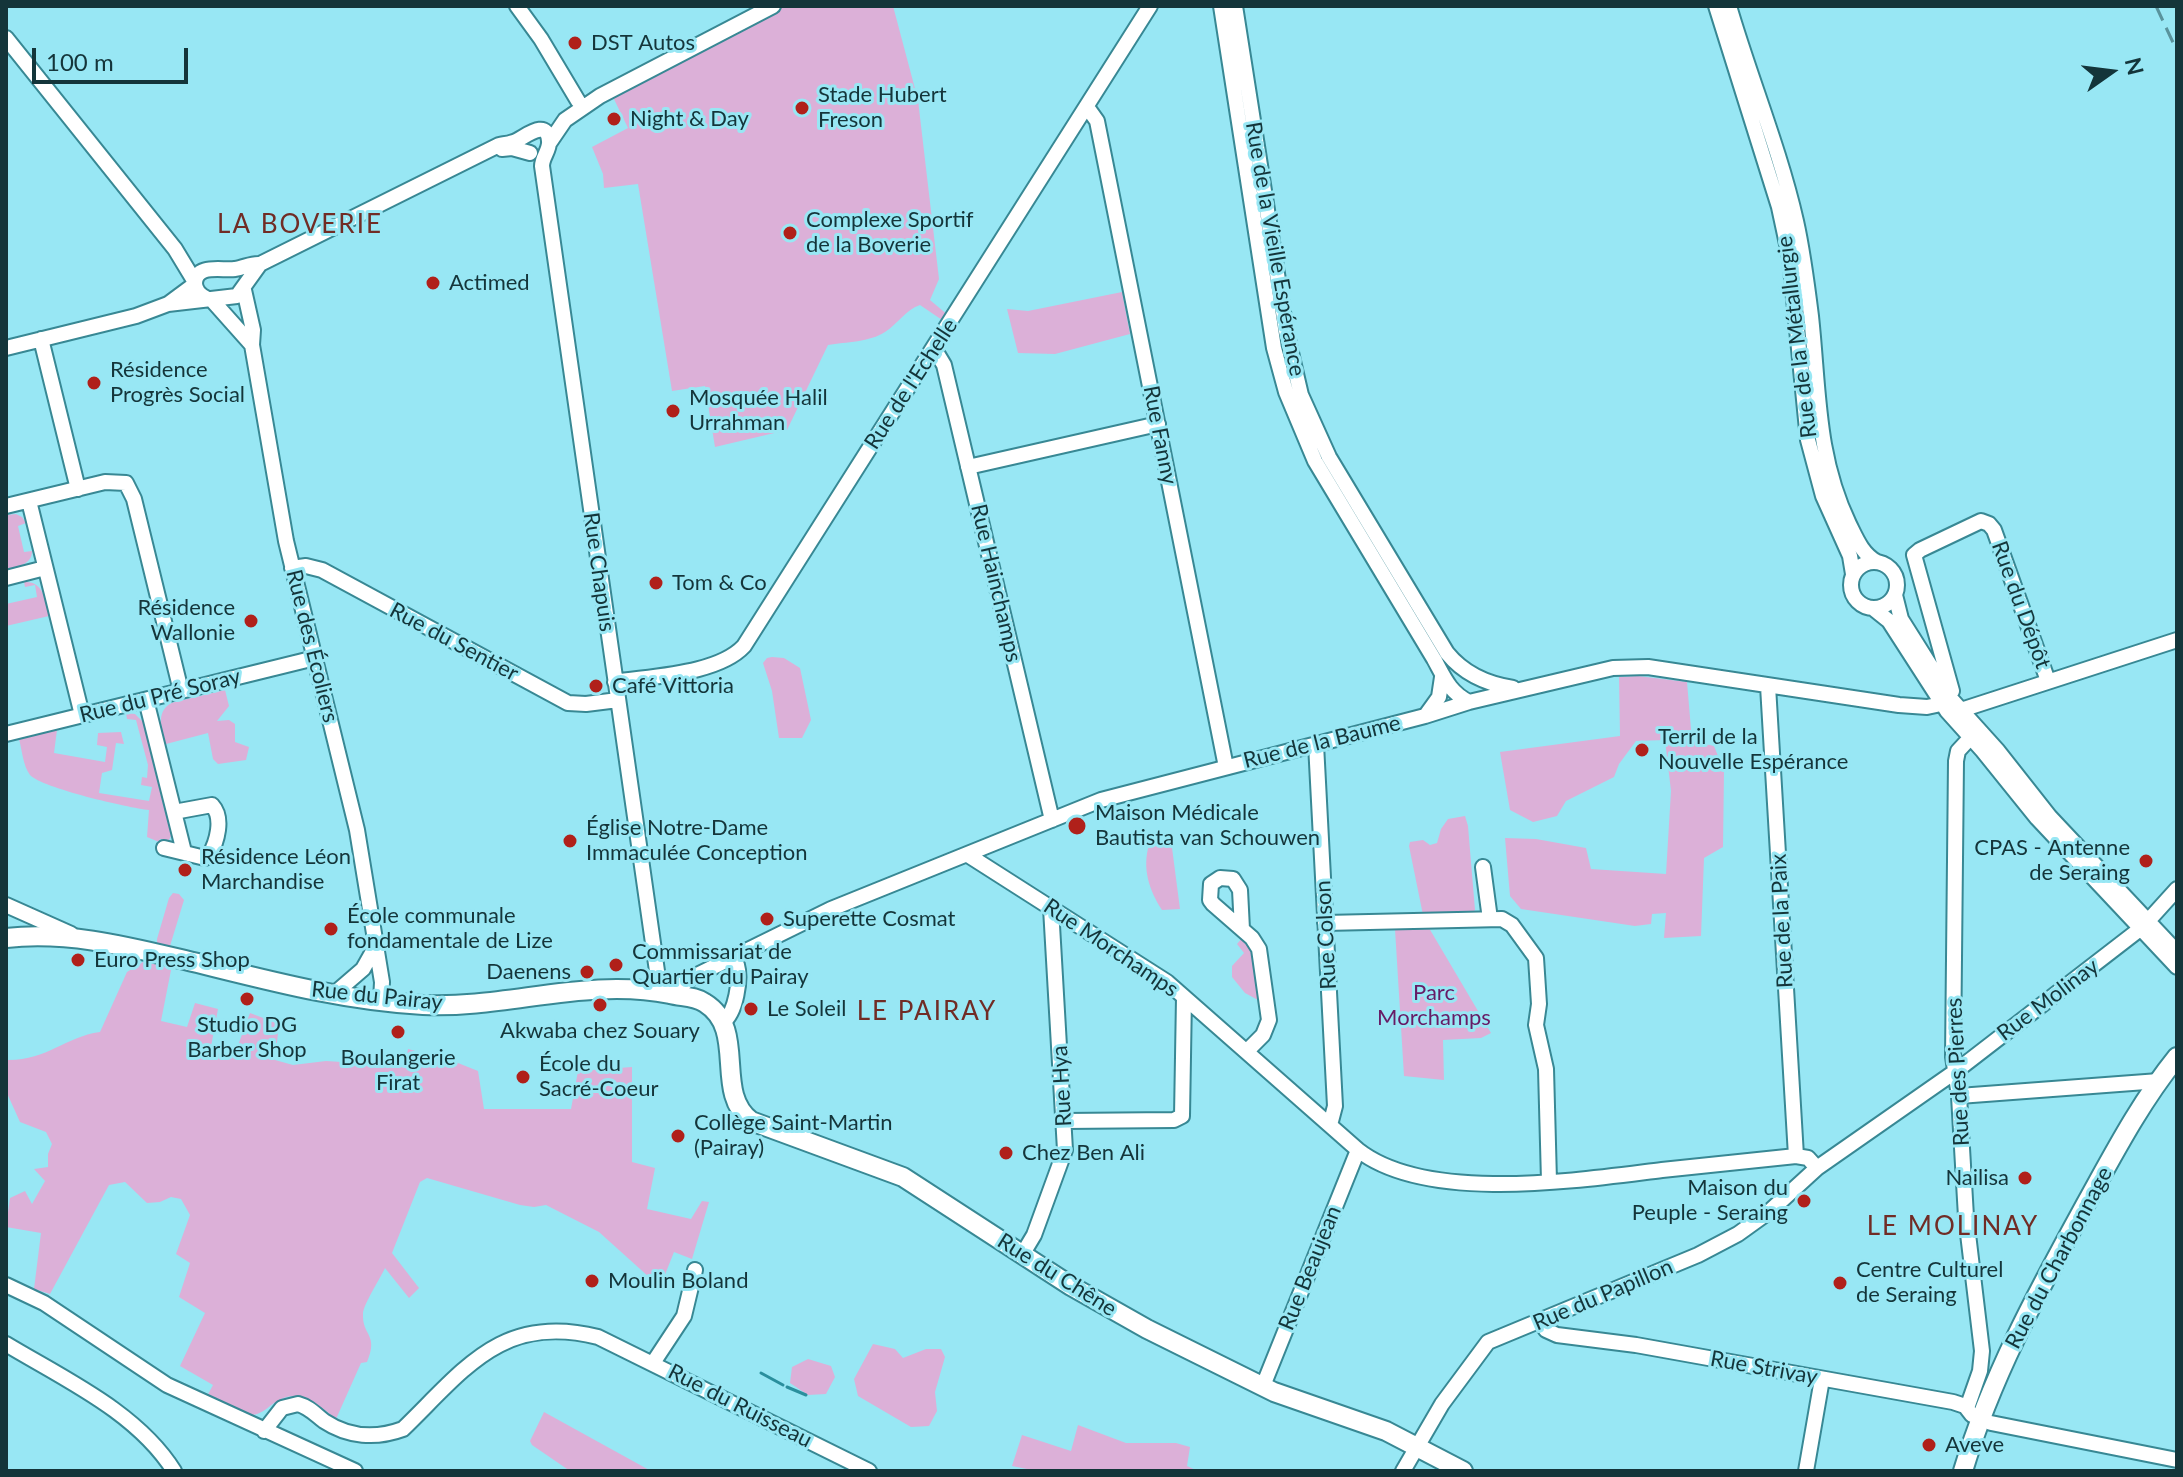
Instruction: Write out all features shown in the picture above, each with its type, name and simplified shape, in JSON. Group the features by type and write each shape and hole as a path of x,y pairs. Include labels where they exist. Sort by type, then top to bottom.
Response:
{"main road":[{"name":"Rue du Pairay","path":"6,938 46,929 334,994 381,1001 443,1005 586,989 660,992 705,1003 723,1022"},
{"name":"Rue du Chêne","path":"723,1022 728,1040 733,1095 739,1111 751,1121 903,1177 1118,1313 1263,1386 1386,1431 1463,1471"},
{"name":"Rue du Charbonnage","path":"1963,1471 2049,1294 2168,1079 2177,1057"},
{"name":"Rue du Charbonnage","path":"1975,1471 1984,1426"}],"street":[{"path":"517,6 578,101"},
{"path":"565,120 600,96 773,6"},
{"name":"Rue de l'Echelle","path":"615,682 711,666 737,653 1150,6"},
{"name":"Rue de la Vieille Espérance","path":"1221,6 1274,348 1288,400 1315,461 1442,677 1453,691 1469,702"},
{"name":"Rue de la Vieille Espérance","path":"1235,6 1290,352 1301,395 1315,431 1447,653 1465,670 1482,680 1526,689"},
{"name":"Rue de la Métallurgie","path":"1716,6 1778,203 1790,258 1808,440 1823,496 1850,556 1853,574 1851,590 1858,603 1874,609 1892,625 1952,705"},
{"name":"Rue de la Métallurgie","path":"1729,6 1795,220 1811,316 1819,427 1828,467 1841,507 1864,551 1893,571 1901,619 1952,705"},
{"path":"6,38 175,249 198,292 209,298 252,345"},
{"path":"6,348 121,320 168,304 231,298 244,288 260,264 499,145 513,142 555,120 578,101 600,96"},
{"path":"542,149 578,101"},
{"name":"Rue Fanny","path":"1087,107 1097,121 1226,767"},
{"path":"531,132 547,134 542,149"},
{"name":"Rue Chapuis","path":"531,132 525,147 542,149 660,992"},
{"path":"489,151 542,149"},
{"path":"175,249 218,269"},
{"path":"168,304 195,283 205,270 260,264"},
{"path":"234,269 243,277 244,288"},
{"name":"Rue des Écoliers","path":"244,288 292,568 357,830 382,982 381,1001"},
{"path":"41,339 78,489"},
{"name":"Rue Hainchamps","path":"932,351 944,365 1052,820"},
{"path":"968,467 1158,424"},
{"path":"6,506 78,489 120,481 126,483 132,492 181,691"},
{"path":"29,501 82,715"},
{"name":"Rue du Dépôt","path":"1952,705 1952,689 1914,559 1916,552 1978,522 1989,524 1996,536 2048,681"},
{"path":"1853,574 1864,564 1877,562"},
{"name":"Rue du Sentier","path":"292,568 306,566 322,570 568,703 618,700"},
{"path":"6,578 45,568"},
{"path":"1874,609 1887,604 1895,595"},
{"name":"Rue de la Baume","path":"679,996 680,989 688,980 831,909 1101,800 1469,702 1613,668 1634,667 1909,706 1952,705 2048,681 2177,640"},
{"name":"Rue du Pré Soray","path":"6,734 315,658"},
{"path":"1425,716 1439,697 1442,677"},
{"name":"Rue de la Paix","path":"1768,686 1796,1156"},
{"path":"146,700 184,852"},
{"path":"1952,705 1971,737 2048,831 2144,925 2177,952"},
{"path":"1952,705 1998,751 2177,967"},
{"name":"Rue des Pierres","path":"1967,1408 1982,1365 1982,1351 1966,1217 1959,1096 1953,1057 1956,761 1958,751 1971,737"},
{"name":"Rue Colson","path":"1316,744 1335,1106 1330,1125"},
{"path":"164,848 200,858 209,856 217,832 216,808 207,804 174,812"},
{"name":"Rue Morchamps","path":"968,855 1167,982 1358,1150 1388,1168 1425,1177 1487,1183 1549,1181 1796,1156"},
{"path":"1483,867 1490,919"},
{"name":"Rue Molinay","path":"1817,1168 1956,1071 2144,925 2177,889"},
{"path":"6,905 46,929"},
{"name":"Rue Hya","path":"1022,1255 1034,1235 1065,1150 1051,908"},
{"path":"1325,923 1507,921 1536,958 1539,1004 1536,1035 1546,1069 1549,1181"},
{"path":"1242,929 1259,949 1269,1015 1266,1031 1247,1051"},
{"path":"334,994 363,969 376,946"},
{"path":"723,1022 731,1013 739,974 737,965 730,960"},
{"path":"1064,1121 1174,1120 1182,1116 1184,997"},
{"path":"1959,1096 2168,1079"},
{"name":"Rue Beaujean","path":"1263,1386 1358,1150"},
{"path":"1796,1156 1808,1158 1817,1168"},
{"name":"Rue du Papillon","path":"1403,1471 1442,1404 1483,1346 1494,1338 1541,1322 1726,1241 1770,1211 1817,1168"},
{"path":"653,1363 684,1316 695,1270"},
{"path":"6,1285 44,1303 167,1385 333,1465 340,1462 355,1471"},
{"name":"Rue Strivay","path":"1541,1322 1546,1330 1557,1335 1636,1345 1953,1402 1967,1408"},
{"name":"Rue du Ruisseau","path":"264,1431 282,1408 298,1404 343,1431 390,1434 403,1429 481,1354 506,1340 536,1331 576,1331 598,1337 653,1363 869,1471"},
{"path":"6,1344 103,1403 159,1447 174,1471"},
{"path":"1806,1471 1822,1379"},
{"path":"1967,1408 1984,1426 2177,1460"}],"green space":[{"name":"Complexe Sportif de la Boverie","path":"757,6 893,6 918,100 939,279 930,300 949,316 945,322 920,305 879,335 828,345 787,430 715,447 705,386 672,391 638,184 604,188 603,174 592,147 628,128 612,95 762,16"},
{"path":"1122,292 1130,334 1055,354 1018,353 1007,309 1028,311"},
{"path":"16,514 26,523 18,526 24,552 32,551 30,559 24,564 6,569 6,515"},
{"path":"24,582 31,583 36,585 40,588 49,616 6,626 6,604 37,597 35,585 25,587"},
{"path":"772,657 784,658 800,668 811,720 802,738 779,738 772,691 763,663"},
{"path":"1619,677 1687,682 1692,741 1714,746 1724,771 1723,847 1704,858 1701,936 1664,938 1666,913 1652,914 1651,924 1635,926 1521,909 1510,896 1505,838 1536,839 1586,848 1591,869 1666,874 1671,791 1665,740 1636,741 1619,764 1614,777 1566,801 1557,816 1533,822 1510,810 1500,752 1620,736"},
{"path":"225,690 229,706 217,721 229,720 235,724 235,742 249,747 246,760 218,764 213,759 208,733 166,744 161,716 166,707 171,703"},
{"path":"126,713 135,714 143,722 171,836 169,840 160,839 159,842 147,837 149,810 51,786 30,775 26,767 19,739 57,730 54,753 105,762 107,747 97,745 98,733 121,732 124,744 116,743 112,770 102,773 99,793 149,801 152,787 141,785 142,777 147,778 148,765 136,720 127,719"},
{"path":"1465,816 1475,910 1472,913 1423,915 1410,842 1423,840 1430,845 1437,843 1448,819"},
{"path":"1171,840 1180,909 1162,910 1148,879 1146,862 1149,845"},
{"path":"173,893 184,900 170,946 157,943 157,939"},
{"name":"Parc Morchamps","path":"1429,928 1491,1033 1481,1038 1443,1040 1444,1080 1404,1076 1395,929"},
{"path":"1243,937 1253,947 1260,1000 1245,993 1232,977 1232,966 1244,953 1237,944"},
{"path":"146,960 172,965 161,1021 187,1027 195,1003 218,1009 210,1052 234,1056 250,1013 279,1024 275,1060 293,1065 326,1061 405,1066 408,1049 478,1071 484,1109 571,1109 578,1071 632,1067 632,1162 655,1168 647,1209 691,1219 702,1201 709,1202 692,1259 674,1252 660,1287 599,1232 546,1205 520,1205 427,1178 420,1182 392,1253 419,1288 409,1298 385,1268 363,1314 371,1340 370,1353 367,1362 361,1363 336,1419 312,1401 297,1396 280,1400 262,1412 250,1415 206,1398 213,1385 180,1366 205,1313 179,1297 190,1263 176,1254 190,1215 181,1199 171,1197 147,1203 125,1182 109,1185 50,1294 34,1289 41,1233 6,1227 10,1198 25,1191 32,1204 45,1181 34,1169 48,1167 52,1144 46,1132 20,1122 6,1091 6,1060 33,1057 100,1032 127,972"},
{"path":"873,1344 895,1349 903,1358 926,1349 941,1349 945,1357 935,1392 937,1411 929,1426 911,1427 858,1396 854,1379"},
{"path":"808,1359 831,1366 835,1377 826,1394 808,1395 790,1383 792,1367"},
{"path":"544,1412 651,1471 570,1471 530,1441"},
{"path":"1078,1425 1126,1443 1176,1443 1190,1447 1187,1466 1198,1471 1037,1471 1012,1466 1022,1435 1071,1451"}],"waterway":[{"path":"761,1373 783,1385"},
{"path":"787,1387 806,1395"}],"railway":[{"path":"2156,6 2177,51"}],"place":[{"name":"DST Autos","path":"575,43"},
{"name":"Stade Hubert Freson","path":"802,108"},
{"name":"Night & Day","path":"614,119"},
{"name":"Complexe Sportif de la Boverie","path":"790,233"},
{"name":"Actimed","path":"433,283"},
{"name":"Résidence Progrès Social","path":"94,383"},
{"name":"Mosquée Halil Urrahman","path":"673,411"},
{"name":"Tom & Co","path":"656,583"},
{"name":"Résidence Wallonie","path":"251,621"},
{"name":"Café Vittoria","path":"596,686"},
{"name":"Terril de la Nouvelle Espérance","path":"1642,750"},
{"name":"Maison Médicale Bautista van Schouwen","path":"1077,826"},
{"name":"Église Notre-Dame Immaculée Conception","path":"570,841"},
{"name":"CPAS - Antenne de Seraing","path":"2146,861"},
{"name":"Résidence Léon Marchandise","path":"185,870"},
{"name":"Superette Cosmat","path":"767,919"},
{"name":"École communale fondamentale de Lize","path":"331,929"},
{"name":"Euro Press Shop","path":"78,960"},
{"name":"Commissariat de Quartier du Pairay","path":"616,965"},
{"name":"Daenens","path":"587,972"},
{"name":"Studio DG Barber Shop","path":"247,999"},
{"name":"Akwaba chez Souary","path":"600,1005"},
{"name":"Le Soleil","path":"751,1009"},
{"name":"Boulangerie Firat","path":"398,1032"},
{"name":"École du Sacré-Coeur","path":"523,1077"},
{"name":"Collège Saint-Martin (Pairay)","path":"678,1136"},
{"name":"Chez Ben Ali","path":"1006,1153"},
{"name":"Nailisa","path":"2025,1178"},
{"name":"Maison du Peuple - Seraing","path":"1804,1201"},
{"name":"Moulin Boland","path":"592,1281"},
{"name":"Centre Culturel de Seraing","path":"1840,1283"},
{"name":"Aveve","path":"1929,1445"}],"district":[{"name":"LA BOVERIE","path":"300,225"},
{"name":"LE PAIRAY","path":"927,1012"},
{"name":"LE MOLINAY","path":"1953,1227"}]}
